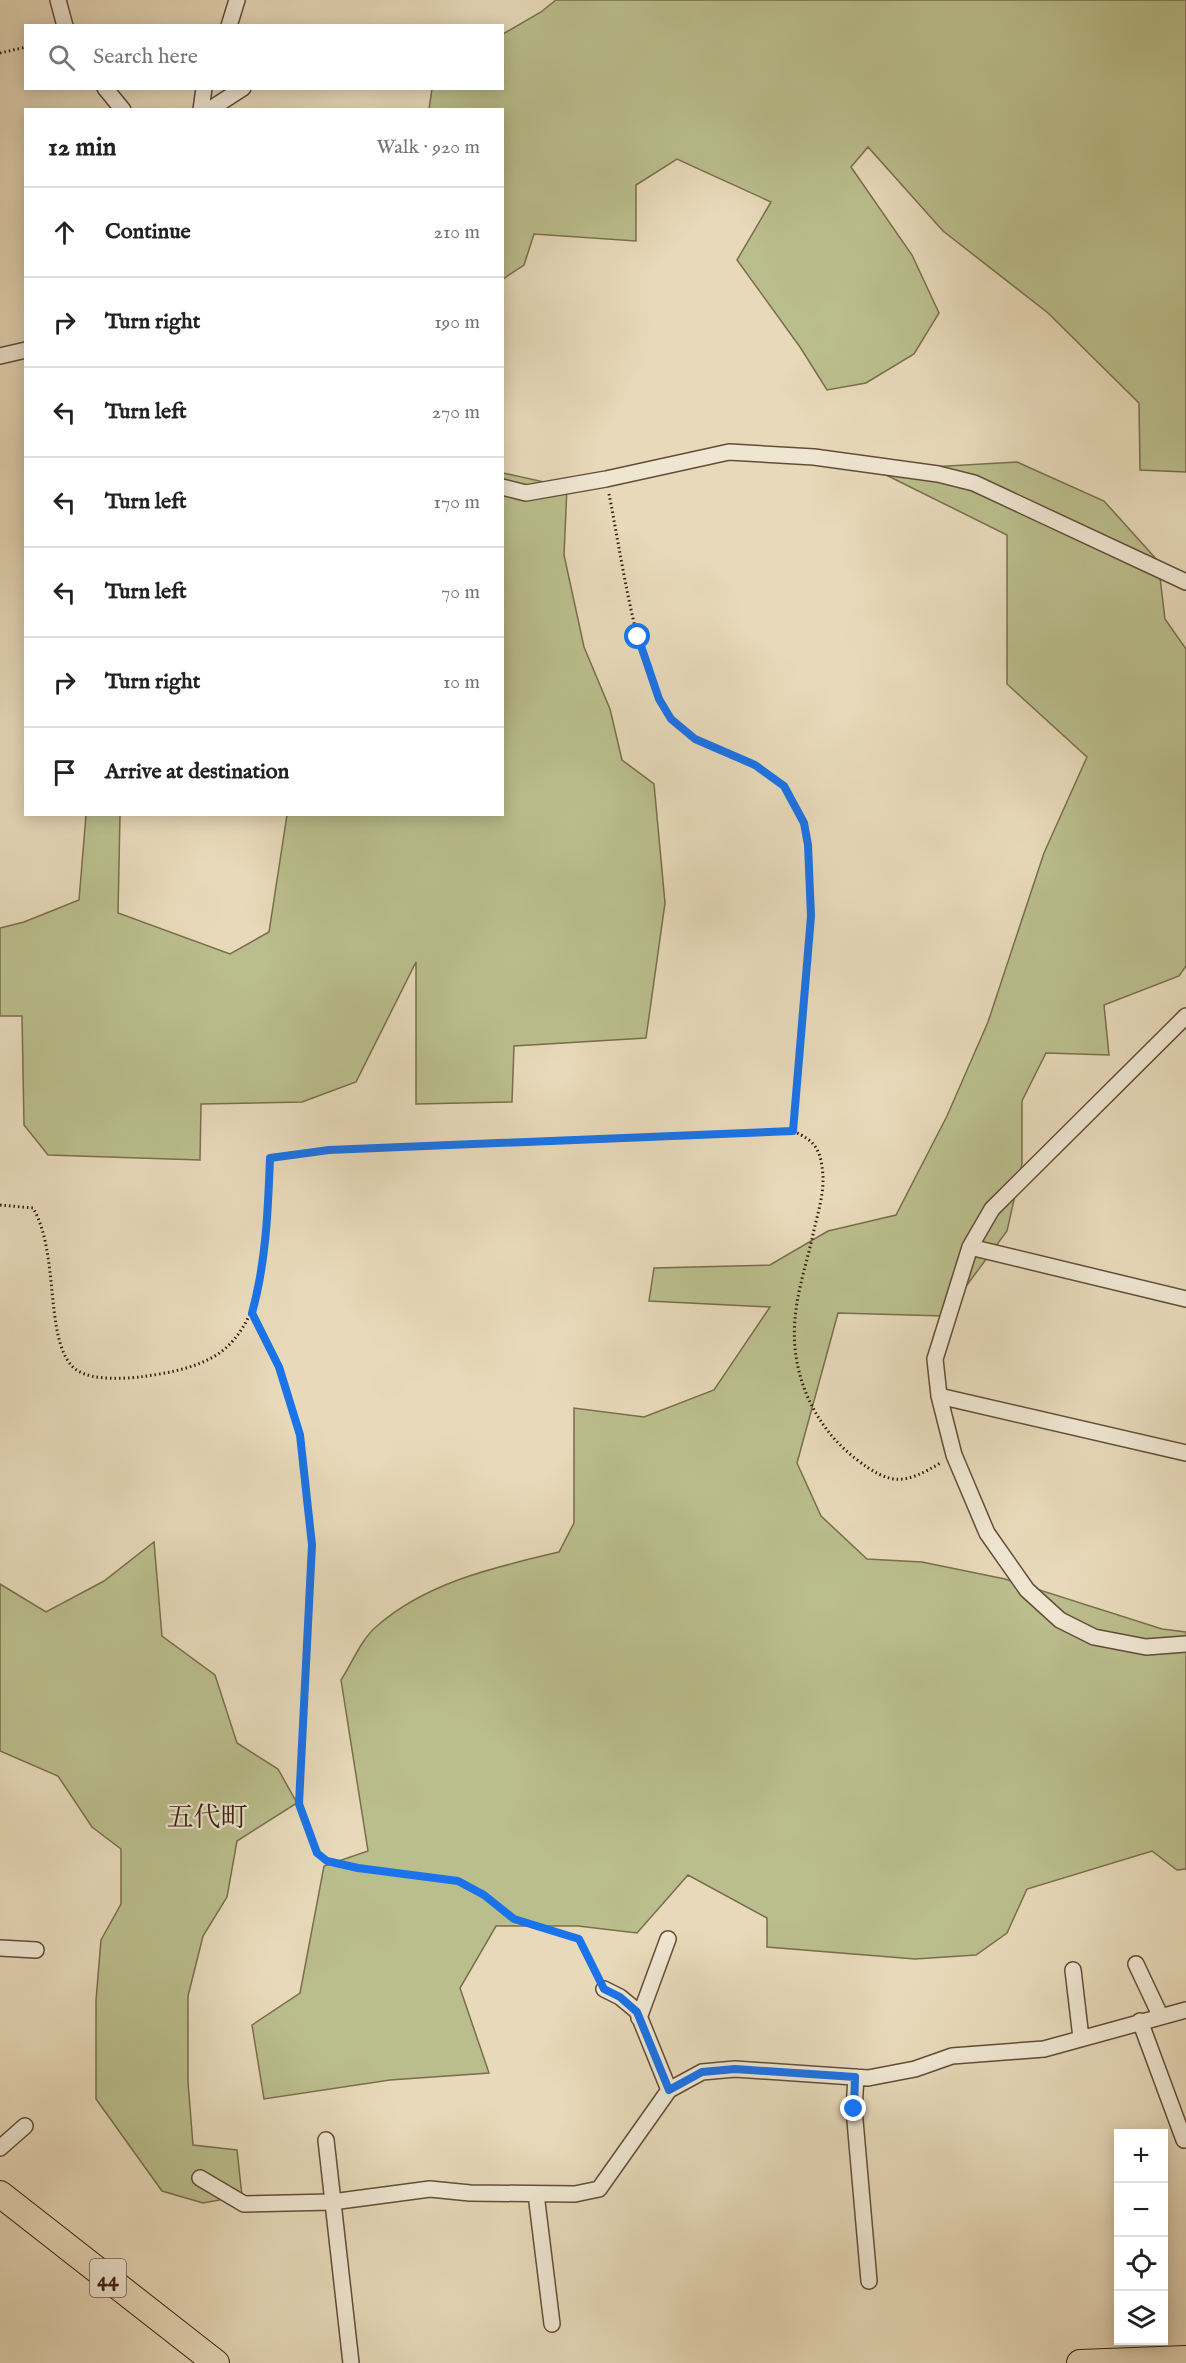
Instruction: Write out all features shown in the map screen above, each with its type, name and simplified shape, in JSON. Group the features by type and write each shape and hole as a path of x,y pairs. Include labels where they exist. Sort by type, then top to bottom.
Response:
{"main road":[{"name":"44","path":"0,2194 216,2363"},
{"path":"1088,2363 1186,2359"}],"street":[{"path":"58,0 64,24"},
{"path":"230,24 237,0"},
{"path":"107,90 121,108"},
{"path":"201,108 204,90"},
{"path":"212,108 240,90"},
{"path":"0,356 24,350"},
{"path":"504,489 526,493 606,479 729,452 814,457 938,474 974,483 1186,582"},
{"path":"1186,1016 992,1209 970,1247 935,1359 939,1396 954,1455 987,1533 1027,1590 1060,1620 1094,1637 1146,1647 1186,1644"},
{"path":"970,1247 1186,1299"},
{"path":"939,1396 1186,1453"},
{"path":"639,2018 668,1938"},
{"path":"0,1948 36,1950"},
{"path":"1136,1964 1160,2015"},
{"path":"1073,1970 1081,2038"},
{"path":"604,1989 620,1997 637,2012 669,2090"},
{"path":"200,2178 244,2204 332,2202 430,2189 470,2193 536,2194 575,2194 599,2190 669,2090 702,2072 735,2069 868,2078 915,2069 952,2056 1044,2049 1160,2015 1186,2010"},
{"path":"1140,2021 1184,2140"},
{"path":"855,2077 854,2109 869,2281"},
{"path":"0,2148 26,2126"},
{"path":"326,2140 351,2363"},
{"path":"536,2194 552,2324"}],"path":[{"path":"0,52 24,47"},
{"path":"606,479 638,637 659,699 671,719 695,739 755,765 784,786 804,823 808,845 811,916 793,1131"},
{"path":"0,1205 33,1208 40,1220 46,1238 60,1349 71,1366 83,1375 133,1377 171,1373 208,1359 228,1346 252,1313 260,1283 267,1231 270,1158 329,1150 793,1131 811,1138 819,1151 823,1178 795,1318 795,1347 800,1380 814,1409 828,1433 879,1477 895,1479 914,1477 954,1455"},
{"path":"252,1313 279,1367 300,1435 312,1545 299,1804 317,1853 327,1861 358,1868 458,1881 484,1895 514,1919 579,1939 604,1989"}],"green space":[{"path":"556,0 1186,0 1186,472 1140,470 1139,403 1048,313 943,231 868,147 851,167 912,255 939,313 914,354 866,383 827,390 800,347 737,260 771,202 677,159 636,185 636,241 534,234 524,265 504,278 504,108 429,108 432,90 504,90 504,33 541,12"},
{"path":"1017,462 1104,501 1158,561 1165,619 1186,649 1186,966 1179,976 1104,1005 1109,1055 1046,1053 1022,1101 1022,1164 1007,1231 944,1316 838,1313 797,1463 821,1516 867,1559 922,1562 1005,1579 1162,1629 1186,1632 1186,1869 1177,1870 1152,1851 1027,1889 1007,1933 976,1955 915,1959 767,1947 767,1918 688,1875 637,1933 578,1926 496,1926 460,1988 489,2073 390,2080 264,2099 252,2025 300,1993 324,1866 368,1851 341,1680 367,1637 397,1611 440,1587 487,1570 559,1552 574,1523 574,1408 644,1417 714,1390 770,1307 649,1301 654,1268 770,1265 828,1231 896,1215 947,1116 988,1022 1044,853 1087,757 1007,684 1007,535 876,470"},
{"path":"504,473 567,487 564,555 584,647 610,709 622,760 654,784 665,903 646,1038 514,1046 512,1102 416,1104 416,962 356,1082 302,1102 201,1104 200,1160 48,1155 24,1125 22,1016 0,1016 0,928 24,922 79,900 86,816 120,816 118,913 230,954 269,932 287,816 504,816"},
{"path":"154,1542 162,1636 215,1675 237,1743 278,1769 297,1803 237,1841 227,1897 203,1936 188,1996 188,2082 193,2145 237,2150 242,2196 203,2203 162,2191 96,2099 96,2000 101,1940 121,1904 121,1849 92,1827 58,1776 0,1751 0,1584 46,1612 104,1581"}],"district":[{"name":"五代町","path":"207,1817"}],"route":[{"path":"638,637 647,670 659,699 671,719 695,739 755,765 784,786 804,823 808,845 811,916 793,1131 329,1150 270,1158 267,1231 260,1283 252,1313 279,1367 300,1435 312,1545 309,1646 300,1745 299,1804 305,1828 317,1853 327,1861 358,1868 458,1881 484,1895 514,1919 579,1939 604,1989 620,1997 637,2012 669,2090 702,2072 735,2069 855,2077 854,2109"}]}
